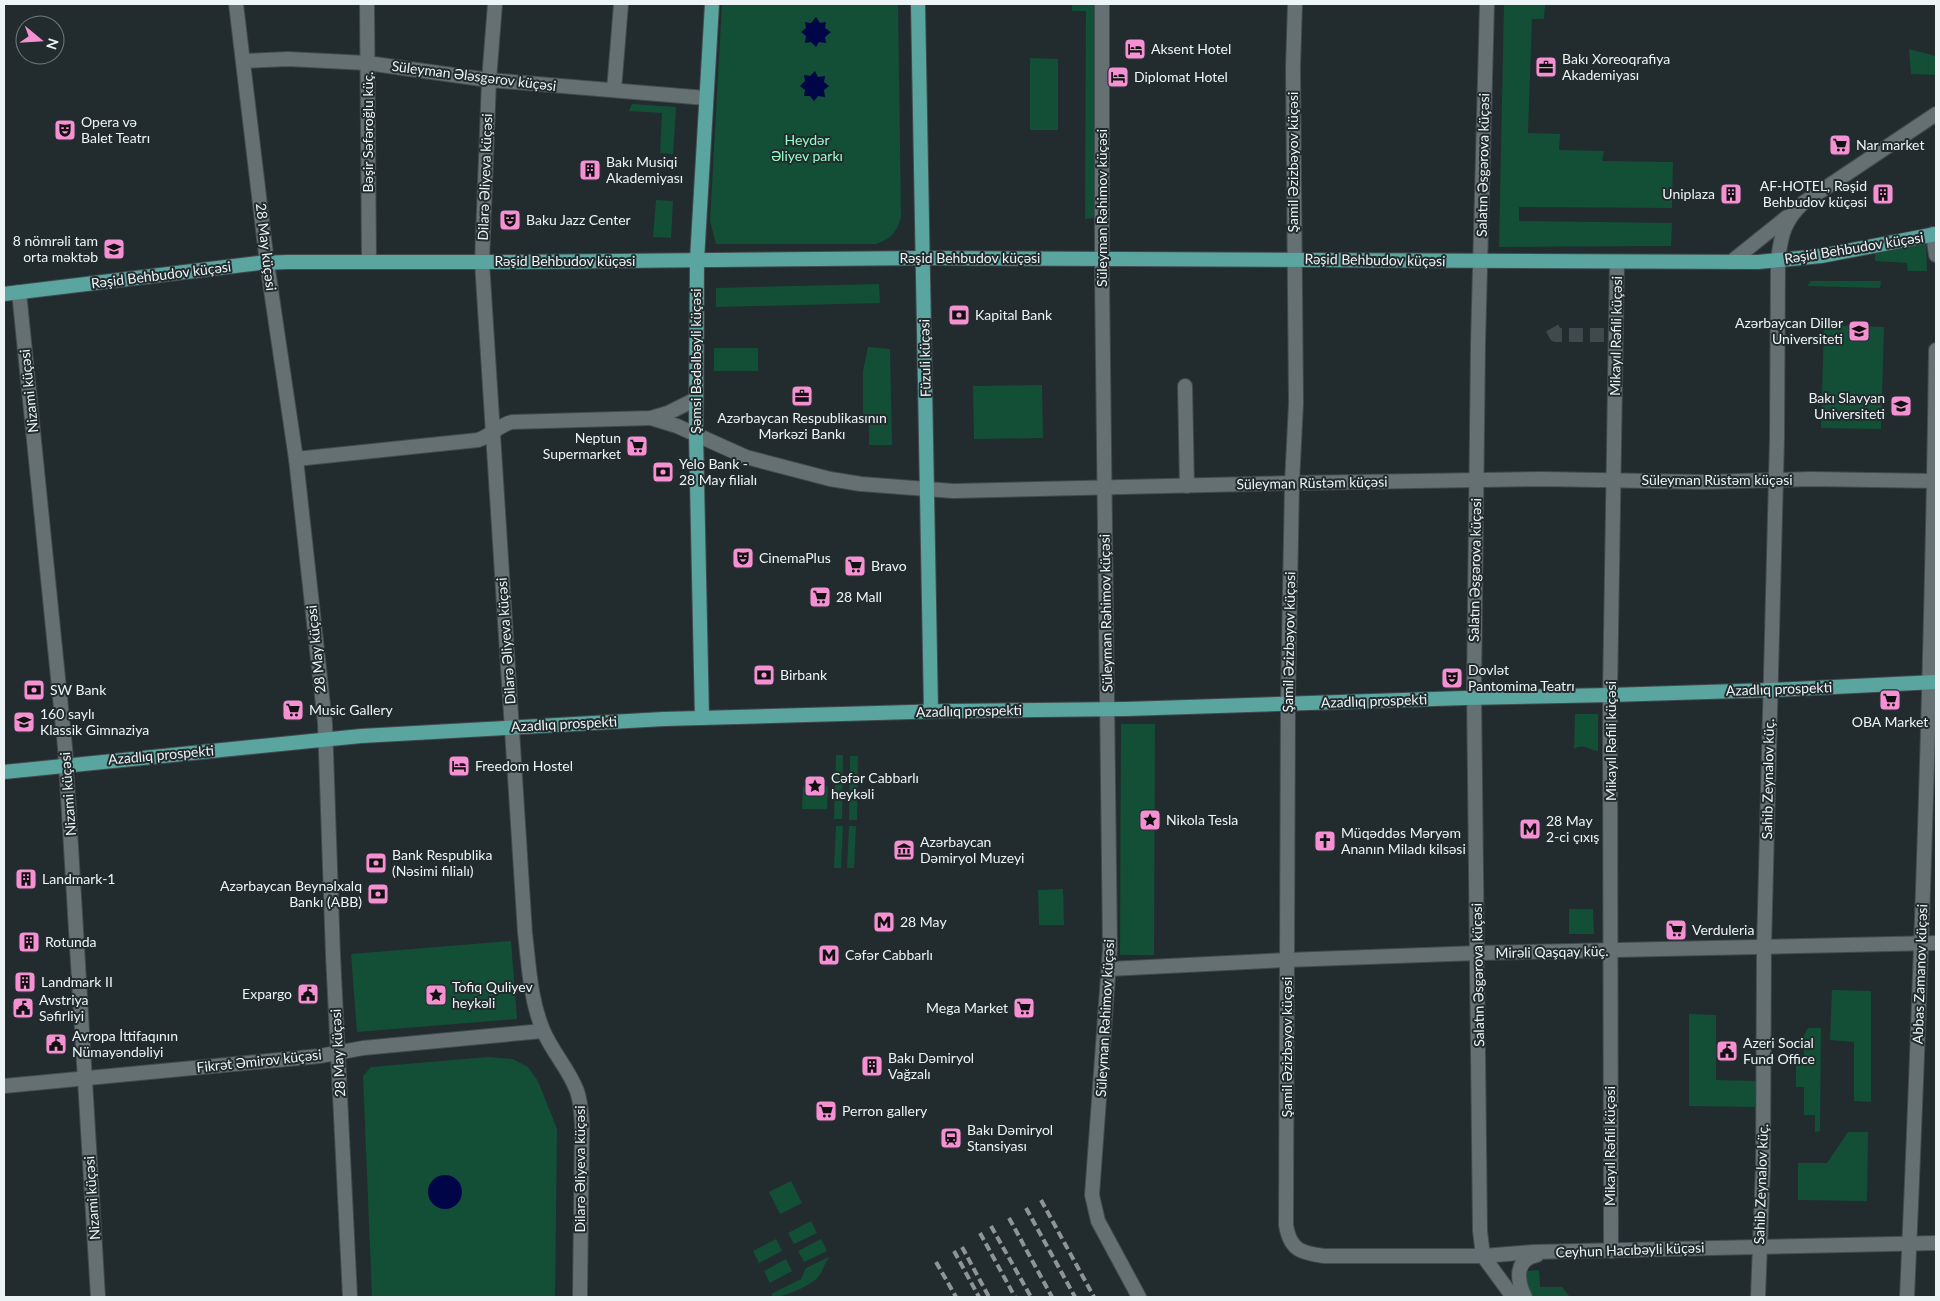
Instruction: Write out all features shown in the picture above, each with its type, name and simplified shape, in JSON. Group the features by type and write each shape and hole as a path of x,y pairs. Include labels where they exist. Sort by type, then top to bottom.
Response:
{"main road":[{"name":"Şəmsi Bədəlbəyli küçəsi","path":"702,718 696,434 697,260 712,4"},
{"name":"Füzuli küçəsi","path":"918,4 931,712"},
{"name":"Rəşid Behbudov küçəsi","path":"4,294 268,263 923,258 1731,262 1820,256 1935,234"},
{"name":"Azadlıq prospekti","path":"4,772 361,736 702,718 1288,705 1771,690 1933,682"}],"street":[{"name":"28 May küçəsi","path":"236,4 268,263 296,459 326,740 350,1297"},
{"name":"Bəşir Səfəroğlu küç.","path":"367,4 369,261"},
{"name":"Dilarə Əliyeva küçəsi","path":"495,4 489,80 482,262 511,727 530,984 543,1031 574,1084 580,1101 582,1124 580,1297"},
{"path":"614,90 621,4"},
{"name":"Süleyman Rəhimov küçəsi","path":"1102,4 1102,258 1108,710 1109,969 1092,1195 1098,1221 1139,1297"},
{"name":"Şamil Əzizbəyov küçəsi","path":"1295,4 1293,68 1296,402 1292,483 1288,705 1286,1225 1292,1244 1299,1250 1306,1254 1324,1256"},
{"name":"Salatın Əsgərova küçəsi","path":"1483,1256 1480,1231 1474,698 1476,480 1487,4"},
{"name":"Süleyman Ələsgərov küçəsi","path":"243,61 288,58 368,63 489,80 706,98"},
{"path":"1731,262 1803,203 1936,114"},
{"name":"Sahib Zeynalov küç.","path":"1758,1297 1763,1166 1764,948 1776,480 1778,260 1783,231 1791,214"},
{"path":"1935,234 1936,255"},
{"name":"Mikayıl Rəfili küçəsi","path":"1611,1251 1610,695 1617,262"},
{"name":"Nizami küçəsi","path":"19,292 66,765 98,1297"},
{"name":"Abbas Zamanov küçəsi","path":"1907,1297 1933,682 1936,350"},
{"path":"1185,386 1187,486"},
{"path":"296,459 478,440 493,433 506,423 512,422 651,418 672,411 696,399"},
{"name":"Süleyman Rüstəm küçəsi","path":"651,418 696,434 746,457 830,479 927,490 1476,480 1703,482 1776,480 1935,481"},
{"name":"Mirəli Qaşqay küç.","path":"1109,969 1478,953 1936,943"},
{"name":"Fikrət Əmirov küçəsi","path":"4,1086 320,1056 338,1052 543,1031"},
{"name":"Ceyhun Hacıbəyli küçəsi","path":"1324,1256 1483,1256 1552,1252 1936,1242"},
{"path":"1524,1297 1519,1285 1518,1275 1524,1260 1531,1256 1552,1252"},
{"path":"1483,1256 1513,1297"},
{"path":"1483,1256 1524,1297"}],"green space":[{"name":"Heydər Əliyev parkı","path":"722,4 898,4 901,217 898,227 886,240 876,244 716,244 710,221"},
{"path":"1072,4 1096,4 1094,218 1085,219 1086,11 1072,11"},
{"path":"1504,4 1545,4 1544,19 1532,19 1528,133 1560,134 1559,150 1604,151 1602,161 1673,162 1672,208 1519,207 1519,221 1672,223 1671,246 1499,247"},
{"path":"1909,49 1936,56 1936,75 1911,74"},
{"path":"1030,58 1058,59 1058,130 1030,130"},
{"path":"632,104 676,107 673,154 660,153 662,113 629,111"},
{"path":"656,200 673,201 671,238 653,237"},
{"path":"1926,243 1927,271 1908,271 1907,263 1875,261 1875,254"},
{"path":"1811,281 1881,281 1880,288 1807,286"},
{"path":"879,284 880,303 716,307 716,288"},
{"path":"1824,325 1884,327 1881,429 1821,428"},
{"path":"868,347 890,349 892,445 869,445 869,423 863,422 863,371"},
{"path":"714,348 758,348 758,371 714,371"},
{"path":"1042,385 1043,438 974,439 973,386"},
{"path":"1575,714 1598,714 1598,751 1583,747 1574,749"},
{"path":"1121,724 1155,724 1154,955 1120,955"},
{"path":"836,755 843,755 842,819 834,819"},
{"path":"850,756 858,756 857,820 849,820"},
{"path":"803,786 809,786 810,792 820,792 821,786 828,786 827,809 802,809"},
{"path":"836,826 843,826 841,868 834,868"},
{"path":"849,826 856,826 854,868 847,868"},
{"path":"1063,889 1064,925 1039,925 1038,890"},
{"path":"1569,909 1593,909 1594,934 1569,934"},
{"path":"511,941 517,1019 357,1032 351,954"},
{"path":"1832,990 1871,991 1871,1102 1854,1101 1854,1042 1830,1040"},
{"path":"1689,1014 1716,1015 1716,1080 1756,1081 1755,1107 1689,1106"},
{"path":"1808,1028 1821,1028 1820,1131 1815,1132 1815,1115 1804,1115 1804,1087 1796,1087 1796,1065 1804,1065 1804,1036"},
{"path":"488,1057 513,1059 528,1067 538,1081 557,1129 555,1297 372,1297 363,1076 371,1067"},
{"path":"1848,1132 1868,1132 1867,1201 1798,1200 1798,1163 1827,1163"},
{"path":"791,1181 802,1203 780,1214 769,1192"},
{"path":"811,1221 817,1233 794,1244 788,1233"},
{"path":"776,1239 782,1251 759,1263 753,1251"},
{"path":"821,1239 827,1251 804,1262 798,1251"},
{"path":"831,1256 819,1276 810,1284 790,1293 773,1297 771,1294 801,1279 806,1268"},
{"path":"786,1259 792,1271 770,1283 764,1271"},
{"path":"1539,1270 1540,1287 1562,1287 1570,1297 1533,1297 1526,1288 1526,1275 1527,1271"}],"shaded area":[{"path":"816,17 820,23 826,22 825,28 831,32 825,37 826,43 819,42 816,47 811,42 805,43 806,36 801,32 806,28 805,22 811,23"},
{"path":"815,71 818,77 825,76 824,82 829,86 824,90 825,97 818,96 814,101 810,96 804,96 805,90 800,86 805,81 804,75 810,76"},
{"path":"445,1175 452,1176 457,1180 461,1185 461,1199 457,1204 452,1208 445,1209 438,1208 433,1204 429,1199 428,1192 429,1185 433,1180 438,1176"}],"tunnel":[{"path":"1552,328 1556,335 1617,335"}],"railway":[{"path":"1041,1200 1094,1297"},
{"path":"1026,1208 1075,1297"},
{"path":"1009,1218 1052,1297"},
{"path":"991,1226 1031,1297"},
{"path":"980,1233 1015,1297"},
{"path":"962,1247 989,1297"},
{"path":"954,1251 979,1297"},
{"path":"936,1262 956,1297"}],"place":[{"name":"Aksent Hotel","path":"1135,49"},
{"name":"Bakı Xoreoqrafiya Akademiyası","path":"1546,67"},
{"name":"Diplomat Hotel","path":"1118,77"},
{"name":"Opera və Balet Teatrı","path":"65,130"},
{"name":"Nar market","path":"1840,145"},
{"name":"Bakı Musiqi Akademiyası","path":"590,170"},
{"name":"Uniplaza","path":"1731,194"},
{"name":"AF-HOTEL, Rəşid Behbudov küçəsi","path":"1883,194"},
{"name":"Baku Jazz Center","path":"510,220"},
{"name":"8 nömrəli tam orta məktəb","path":"114,249"},
{"name":"Kapital Bank","path":"959,315"},
{"name":"Azərbaycan Dillər Universiteti","path":"1859,331"},
{"name":"Azərbaycan Respublikasının Mərkəzi Bankı","path":"802,396"},
{"name":"Bakı Slavyan Universiteti","path":"1901,406"},
{"name":"Neptun Supermarket","path":"637,446"},
{"name":"Yelo Bank - 28 May filialı","path":"663,472"},
{"name":"CinemaPlus","path":"743,558"},
{"name":"Bravo","path":"855,566"},
{"name":"28 Mall","path":"820,597"},
{"name":"Birbank","path":"764,675"},
{"name":"Dovlət Pantomima Teatrı","path":"1452,678"},
{"name":"SW Bank","path":"34,690"},
{"name":"OBA Market","path":"1890,700"},
{"name":"Music Gallery","path":"293,710"},
{"name":"160 saylı Klassik Gimnaziya","path":"24,722"},
{"name":"Freedom Hostel","path":"459,766"},
{"name":"Cəfər Cabbarlı heykəli","path":"815,786"},
{"name":"Nikola Tesla","path":"1150,820"},
{"name":"28 May 2-ci çıxış","path":"1530,829"},
{"name":"Müqəddəs Məryəm Ananın Miladı kilsəsi","path":"1325,841"},
{"name":"Azərbaycan Dəmiryol Muzeyi","path":"904,850"},
{"name":"Bank Respublika (Nəsimi filialı)","path":"376,863"},
{"name":"Landmark-1","path":"26,879"},
{"name":"Azərbaycan Beynəlxalq Bankı (ABB)","path":"378,894"},
{"name":"28 May","path":"884,922"},
{"name":"Verduleria","path":"1676,930"},
{"name":"Rotunda","path":"29,942"},
{"name":"Cəfər Cabbarlı","path":"829,955"},
{"name":"Landmark II","path":"25,982"},
{"name":"Expargo","path":"308,994"},
{"name":"Tofiq Quliyev heykəli","path":"436,995"},
{"name":"Avstriya Səfirliyi","path":"23,1008"},
{"name":"Mega Market","path":"1024,1008"},
{"name":"Avropa İttifaqının Nümayəndəliyi","path":"56,1044"},
{"name":"Azeri Social Fund Office","path":"1727,1051"},
{"name":"Bakı Dəmiryol Vağzalı","path":"872,1066"},
{"name":"Perron gallery","path":"826,1111"},
{"name":"Bakı Dəmiryol Stansiyası","path":"951,1138"}]}
